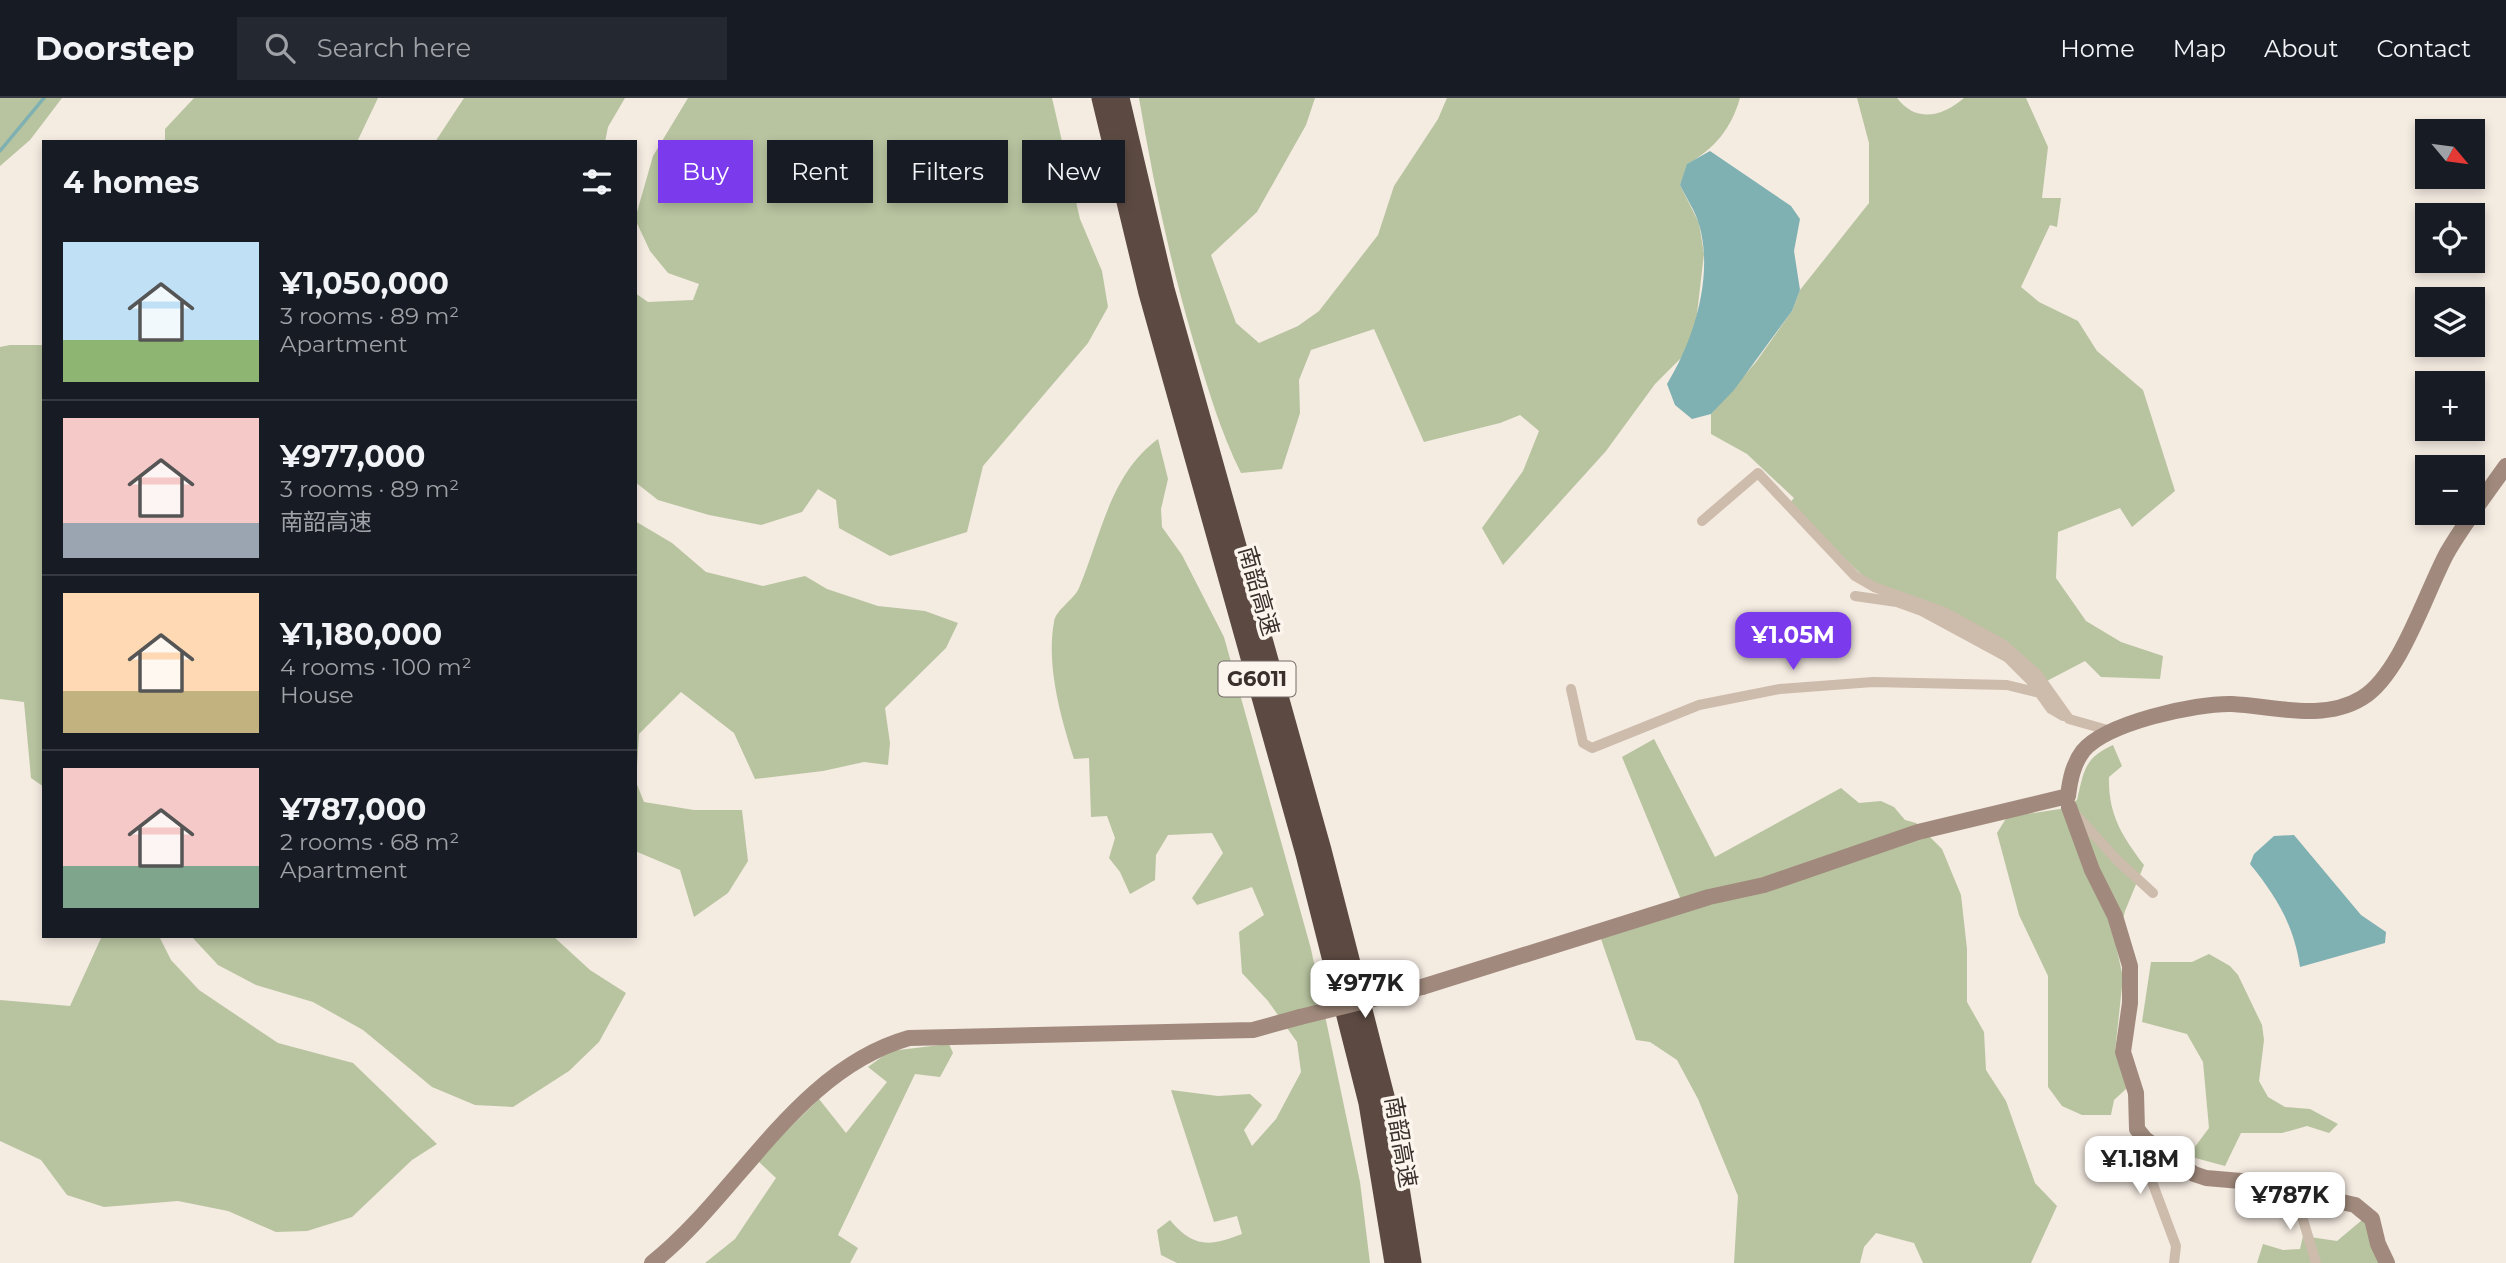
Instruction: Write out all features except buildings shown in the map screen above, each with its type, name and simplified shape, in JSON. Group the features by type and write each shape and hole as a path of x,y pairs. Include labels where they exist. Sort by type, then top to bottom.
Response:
{"highway":[{"name":"南韶高速","path":"1102,98 1149,293 1306,855 1369,1103 1395,1263"},
{"name":"南韶高速","path":"1119,98 1164,289 1321,850 1385,1100 1411,1263"}],"street":[{"path":"2485,496 2506,466"},
{"path":"1702,521 1758,473 1854,576 1874,587 1944,612 2004,645 2036,674 2068,719"},
{"path":"2174,1263 2176,1246 2148,1171 2137,1129 2136,1093 2123,1052 2130,1003 2130,966 2115,916 2092,870 2069,802 2071,776 2081,753 2096,738 2111,731 2192,708 2230,704 2289,711 2343,706 2362,698 2379,684 2396,656 2448,553 2466,525"},
{"path":"1855,596 1897,602 1922,611 2007,657 2052,709 2068,719 2111,731"},
{"path":"1571,689 1583,743 1592,748 1699,705 1780,689 1873,682 2007,685 2040,693"},
{"path":"2069,802 2118,861 2154,892"},
{"path":"652,1263 708,1211 785,1120 853,1065 885,1045 909,1038 1253,1030 1422,987 1709,897 1764,885 1918,832 2069,802"},
{"path":"2137,1129 2145,1139 2194,1174 2206,1178 2253,1182 2295,1193 2340,1200 2365,1212 2372,1219 2378,1244 2387,1263"},
{"path":"2295,1193 2316,1263"}],"green space":[{"path":"0,98 62,98 30,140 0,166"},
{"path":"194,98 378,98 358,140 165,140 165,129"},
{"path":"464,98 625,98 608,127 605,140 436,140"},
{"path":"688,98 1052,98 1062,140 1022,140 1022,203 1076,203 1080,219 1102,271 1108,307 1088,343 983,466 967,532 890,556 839,528 836,500 818,489 802,512 761,525 709,515 658,500 637,484 637,294 648,302 693,300 699,284 668,273 650,251 637,223 637,212 653,156 658,148 658,203 753,203 753,140 663,140"},
{"path":"1139,98 1315,98 1306,125 1257,212 1211,255 1236,323 1259,343 1298,326 1319,311 1378,235 1394,186 1438,119 1447,98 1740,98 1721,137 1688,164 1680,185 1699,223 1704,254 1696,322 1686,353 1655,384 1606,451 1503,565 1482,528 1523,471 1539,431 1520,415 1500,423 1424,442 1374,329 1311,350 1299,380 1300,413 1282,469 1241,473 1215,409 1185,313 1163,221"},
{"path":"1857,98 1897,98 1912,111 1929,114 1947,110 1964,98 2026,98 2048,147 2042,198 2061,198 2057,227 2050,225 2021,287 2039,302 2078,321 2097,351 2143,390 2175,491 2132,527 2120,508 2058,532 2056,578 2086,621 2121,642 2163,656 2160,679 2101,677 2085,661 2043,683 1874,587 1789,504 1794,498 1747,454 1711,434 1711,414 1756,362 1792,311 1800,290 1869,203 1869,143"},
{"path":"42,345 42,786 31,778 24,702 0,699 0,347"},
{"path":"1158,439 1168,479 1161,509 1162,527 1182,555 1224,637 1311,949 1360,1182 1370,1263 1177,1263 1161,1255 1157,1230 1170,1220 1187,1236 1203,1242 1221,1241 1242,1234 1237,1216 1214,1222 1171,1090 1218,1096 1250,1094 1262,1105 1244,1130 1252,1146 1276,1119 1301,1072 1297,1042 1268,1001 1242,973 1239,932 1264,915 1252,887 1197,905 1192,898 1223,853 1212,833 1168,835 1156,855 1155,880 1130,894 1120,872 1109,858 1115,838 1107,816 1091,817 1089,758 1074,759 1060,709 1052,656 1055,617 1079,588 1109,507 1128,470"},
{"path":"637,522 672,543 706,572 763,586 805,576 827,589 878,606 925,611 958,623 946,648 885,708 890,743 888,765 864,762 823,771 755,779 734,733 681,692 639,734 637,766"},
{"path":"1654,739 1715,857 1841,788 1859,803 1881,801 1894,807 1905,820 1916,823 1942,849 1961,895 1967,949 1967,1002 1984,1032 1986,1070 2006,1101 2035,1183 2057,1206 2031,1263 1923,1263 1914,1243 1876,1233 1864,1247 1860,1263 1734,1263 1738,1196 1698,1099 1677,1060 1650,1042 1636,1040 1601,939 1686,912 1622,757"},
{"path":"2113,745 2122,766 2109,777 2111,802 2123,834 2144,865 2125,911 2116,946 2123,977 2115,1052 2127,1088 2114,1100 2111,1115 2082,1115 2062,1106 2048,1087 2048,976 2019,915 1997,833 2007,817 2060,809 2077,800 2091,760"},
{"path":"637,784 644,802 694,810 742,810 748,861 728,893 694,917 680,870 637,852"},
{"path":"101,938 160,938 171,960 199,990 278,1043 353,1063 437,1144 412,1160 352,1217 307,1231 276,1232 228,1211 178,1201 104,1207 67,1195 41,1160 0,1141 0,1000 70,1006"},
{"path":"193,938 555,938 590,970 626,993 599,1042 569,1071 513,1107 475,1105 432,1087 363,1030 313,1002 256,985 218,965"},
{"path":"2209,954 2230,966 2238,975 2262,1025 2264,1040 2259,1081 2268,1097 2285,1107 2310,1109 2338,1124 2329,1133 2307,1126 2282,1133 2241,1133 2225,1166 2188,1156 2209,1128 2203,1062 2187,1034 2142,1022 2151,962 2192,962"},
{"path":"949,1044 953,1053 940,1077 915,1074 838,1235 858,1248 850,1263 705,1263 735,1239 776,1178 757,1160 819,1099 846,1133 887,1082 868,1067 890,1051"},
{"path":"2368,1215 2384,1263 2257,1263 2263,1244 2283,1250 2300,1249 2303,1236 2337,1241"}],"water":[{"path":"1710,151 1791,206 1800,219 1794,251 1800,290 1792,311 1734,390 1711,414 1692,419 1675,405 1667,384 1686,348 1703,286 1703,244 1699,224 1680,185 1687,164"},
{"path":"2294,835 2361,915 2386,932 2385,943 2300,967 2283,912 2250,864 2254,854 2274,836"}],"waterway":[{"path":"0,151 44,98"}]}
